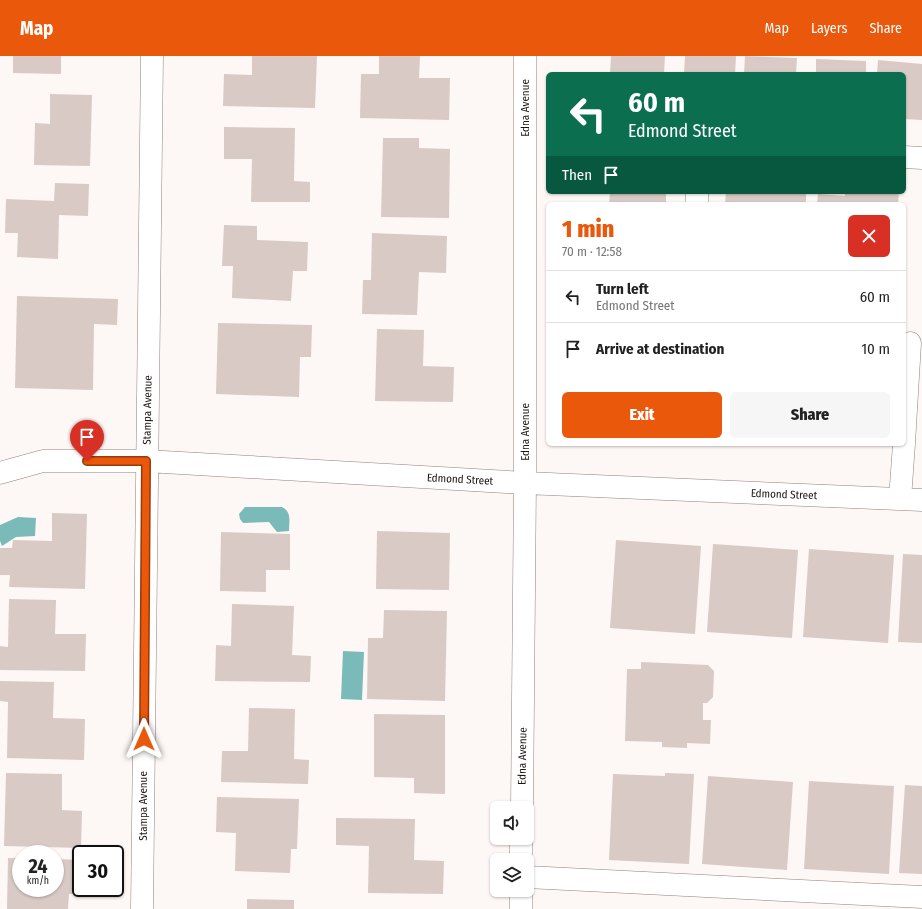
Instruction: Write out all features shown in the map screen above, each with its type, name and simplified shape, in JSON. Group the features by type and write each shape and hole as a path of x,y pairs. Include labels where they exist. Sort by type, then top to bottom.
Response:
{"street":[{"name":"Stampa Avenue","path":"142,909 146,461 152,56"},
{"name":"Edna Avenue","path":"522,801 525,483 525,56"},
{"path":"906,157 922,158"},
{"path":"906,419 912,343"},
{"path":"900,499 904,446"},
{"name":"Edmond Street","path":"0,473 43,461 146,461 525,483 922,500"},
{"path":"534,877 922,897"},
{"path":"521,897 521,909"}],"water":[{"path":"245,507 282,507 289,514 289,531 277,532 269,522 243,523 239,514"},
{"path":"18,517 36,518 35,536 16,537 2,546 0,541 0,525"},
{"path":"343,651 364,652 362,700 341,699"}],"building":[{"path":"13,56 61,56 61,74 13,73"},
{"path":"252,56 317,56 315,108 223,106 224,74 252,75"},
{"path":"379,56 420,56 419,78 450,78 449,120 360,118 361,74 379,74"},
{"path":"611,56 665,56 664,72 610,72"},
{"path":"685,56 736,56 735,72 684,72"},
{"path":"745,56 797,58 796,72 744,72"},
{"path":"816,59 866,61 866,72 816,72"},
{"path":"878,60 922,64 922,120 906,119 906,72 877,72"},
{"path":"50,94 92,95 90,166 34,165 35,123 50,124"},
{"path":"224,127 295,128 294,181 310,182 310,202 251,202 252,159 224,159"},
{"path":"383,138 419,138 419,148 450,149 449,218 381,217"},
{"path":"55,183 89,184 88,216 59,215 58,259 17,257 18,233 5,233 6,199 54,201"},
{"path":"610,194 666,194 666,202 609,202"},
{"path":"726,194 806,194 806,202 725,202"},
{"path":"818,194 845,196 845,194 899,194 898,202 817,202"},
{"path":"224,225 257,226 257,240 308,242 307,271 293,271 291,301 232,298 233,266 222,266"},
{"path":"372,233 447,236 446,273 419,272 417,315 362,314 363,280 371,280"},
{"path":"17,296 118,299 117,325 94,324 93,390 15,388"},
{"path":"218,323 312,325 311,357 300,357 299,397 216,394"},
{"path":"377,329 424,330 423,366 454,367 453,402 375,401"},
{"path":"52,513 87,514 85,589 9,587 10,575 0,575 0,548 12,548 13,540 52,541"},
{"path":"377,531 450,533 449,590 376,589"},
{"path":"221,532 290,534 290,570 266,570 266,592 220,591"},
{"path":"616,540 701,546 695,634 610,628"},
{"path":"713,544 798,550 792,638 707,632"},
{"path":"809,549 894,555 888,643 803,637"},
{"path":"903,554 922,555 922,643 898,642"},
{"path":"9,599 56,600 55,634 86,634 85,671 0,670 0,646 8,647"},
{"path":"232,604 294,606 292,655 311,656 310,682 215,681 216,645 231,646"},
{"path":"384,610 447,611 445,701 367,699 368,638 383,638"},
{"path":"641,662 708,665 714,671 713,697 707,703 703,703 703,720 711,720 710,744 687,743 687,748 662,747 662,742 625,741 627,669 641,669"},
{"path":"0,681 54,682 53,718 85,719 84,760 7,758 8,702 0,701"},
{"path":"249,708 295,709 294,759 309,760 308,784 221,782 222,751 248,751"},
{"path":"374,714 445,715 445,794 414,793 414,778 374,777"},
{"path":"6,773 62,774 62,810 82,811 81,845 72,845 72,848 64,848 64,845 4,846"},
{"path":"665,773 694,774 689,864 609,860 613,774 665,776"},
{"path":"708,776 793,782 787,870 702,864"},
{"path":"809,781 894,786 889,874 804,869"},
{"path":"905,785 922,786 922,874 899,873"},
{"path":"217,797 299,799 297,849 291,849 290,873 235,871 236,833 216,832"},
{"path":"336,818 415,819 414,860 444,861 443,894 368,893 369,846 336,845"},
{"path":"8,858 12,858 12,897 64,897 64,859 72,860 72,894 69,894 68,909 7,909"},
{"path":"247,899 294,900 294,909 247,909"}],"route":[{"path":"87,461 146,461 144,739"}]}
